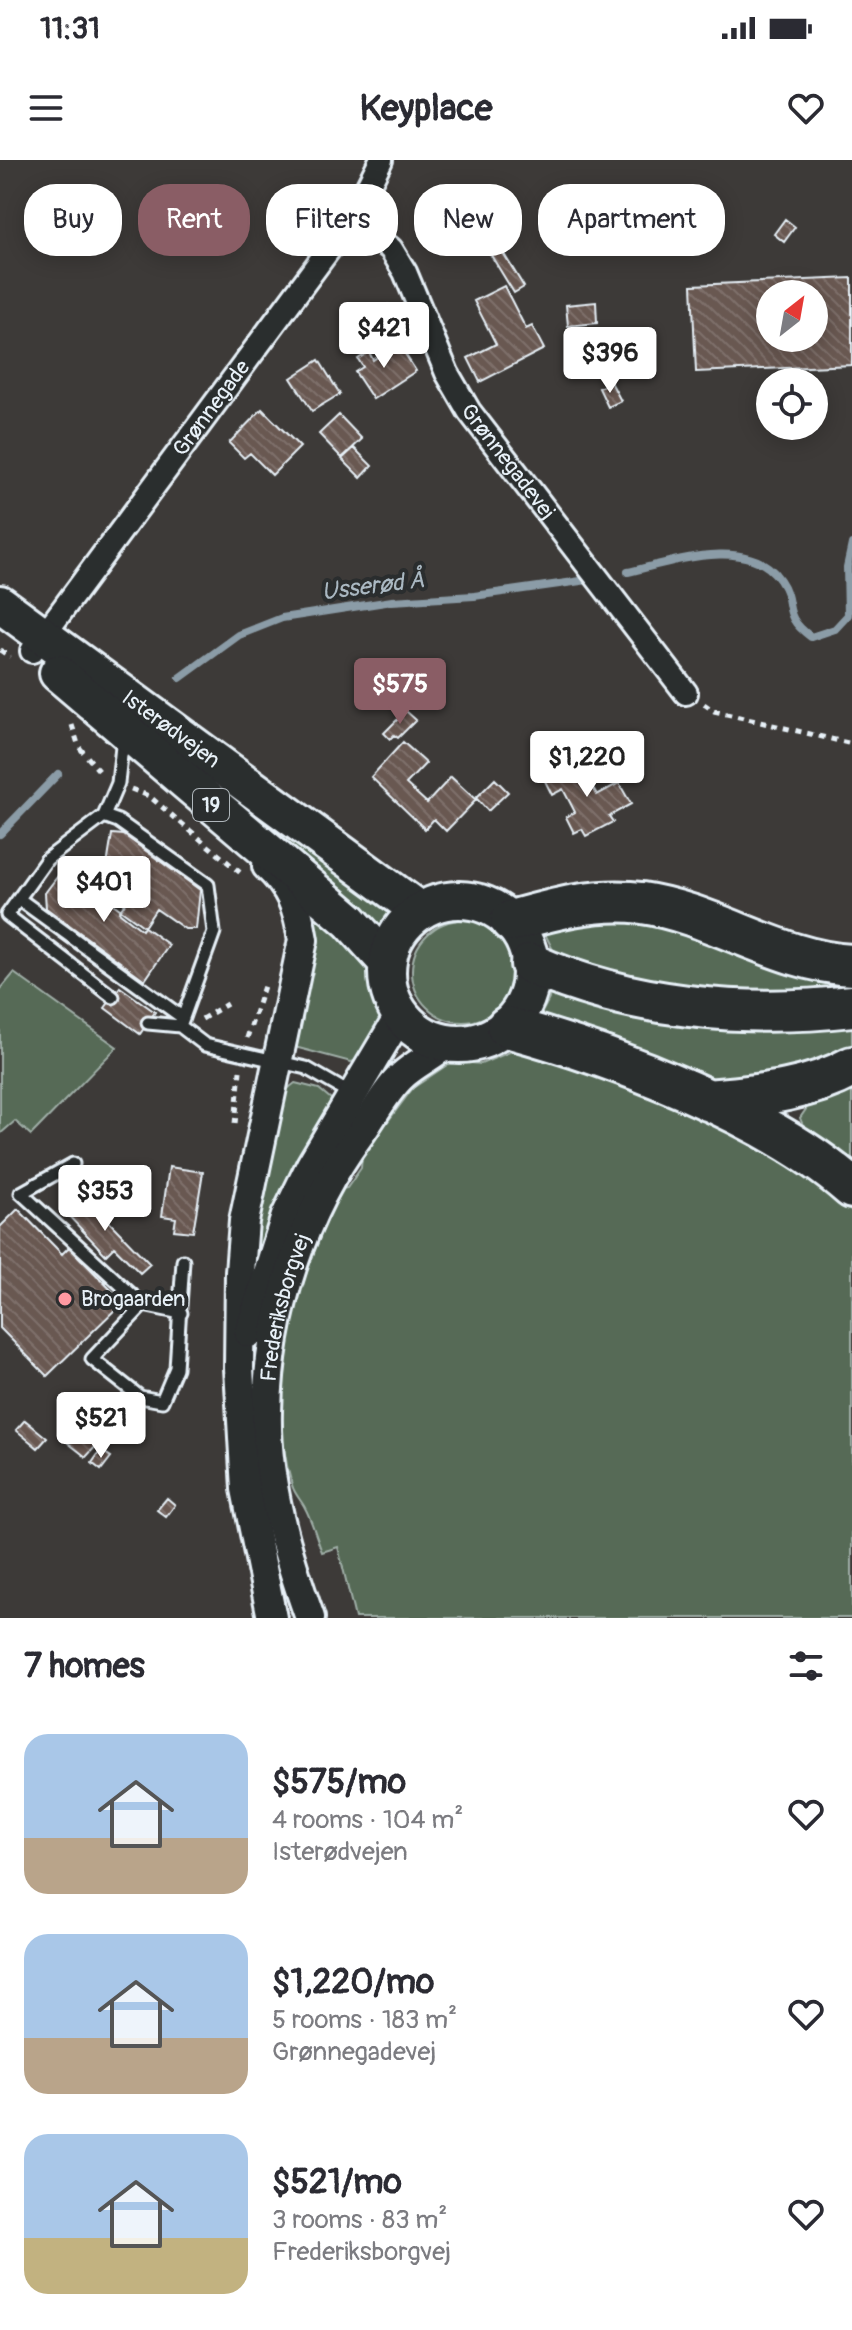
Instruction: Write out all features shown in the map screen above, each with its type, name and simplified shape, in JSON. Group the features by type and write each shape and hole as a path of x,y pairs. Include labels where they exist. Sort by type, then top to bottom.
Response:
{"highway":[{"path":"511,921 565,906 605,901 643,903 694,916 792,956 852,965"},
{"path":"531,964 602,991 731,1011 852,1006"},
{"path":"507,1027 548,1038 708,1100 832,1169 852,1188"},
{"path":"708,1100 782,1093 826,1082 852,1067"}],"main road":[{"name":"Isterødvejen","path":"0,604 124,729 350,921 387,962"},
{"name":"Isterødvejen","path":"0,628 37,643 420,911"},
{"path":"467,900 490,907 511,921 525,941 531,964 526,998 507,1027 479,1041 447,1043 429,1038 400,1015 389,989 387,962 393,942 404,924 420,911 443,901 467,900"}],"street":[{"name":"Grønnegade","path":"369,184 381,160"},
{"name":"Grønnegade","path":"37,643 324,256"},
{"name":"Grønnegadevej","path":"395,256 405,272 447,373 469,411 686,693"},
{"name":"Frederiksborgvej","path":"185,783 199,801 285,883 299,909 303,940 244,1221 239,1368 246,1489 272,1618"},
{"name":"Frederiksborgvej","path":"310,1618 272,1480 266,1413 272,1346 287,1281 314,1214 366,1104 400,1015"},
{"name":"Frederiksborgvej","path":"239,1368 286,1216 311,1165 366,1104 447,1043"}],"lane":[{"path":"113,997 7,915 47,859 104,816 118,783 124,729"},
{"path":"104,816 118,821 208,885 214,932 181,1022"},
{"path":"19,899 181,1022 205,1045 278,1061 323,1075 366,1104"},
{"path":"148,1023 181,1022"},
{"path":"73,1164 21,1193 143,1305 181,1313"},
{"path":"143,1305 92,1359 140,1397 162,1401 176,1368 183,1261"}],"path":[{"path":"686,693 714,711 852,744"}],"green space":[{"path":"117,695 399,905 379,933"},
{"path":"315,911 371,962 383,1011 380,1034 362,1059 351,1062 291,1046 313,950"},
{"path":"618,913 852,975 852,994 705,995 557,958 539,922"},
{"path":"463,920 482,924 499,935 510,952 514,971 510,990 499,1007 482,1018 463,1022 444,1018 427,1007 416,990 412,971 416,952 427,935 444,924"},
{"path":"14,973 117,1047 31,1135 15,1121 0,1134 0,990"},
{"path":"550,986 852,1015 852,1052 807,1076 714,1083 539,1018 549,999"},
{"path":"522,1047 548,1051 768,1150 852,1211 852,1618 355,1618 338,1547 322,1552 307,1511 293,1488 284,1447 281,1409 283,1371 299,1296 340,1189 347,1188 361,1168 362,1156 413,1088 453,1061 481,1064"},
{"path":"852,1080 852,1168 808,1138 800,1118 811,1102"},
{"path":"295,1083 319,1089 337,1104 253,1284 257,1226 280,1095"}],"building":[{"path":"785,219 795,227 784,242 774,234"},
{"path":"491,256 505,256 524,287 514,293"},
{"path":"852,278 852,365 696,372 692,285 756,282 756,352 828,352 828,280 806,280"},
{"path":"504,286 526,329 532,326 544,349 480,382 468,358 496,344 474,301"},
{"path":"596,302 597,323 568,326 566,305"},
{"path":"388,305 404,330 382,343 366,319"},
{"path":"398,343 416,371 373,399 355,372 363,367 358,359 369,352 373,360"},
{"path":"319,360 340,394 312,411 291,378"},
{"path":"611,382 621,401 608,407 599,388"},
{"path":"262,409 300,447 272,475 250,453 244,458 229,443"},
{"path":"339,415 362,439 342,458 319,434"},
{"path":"354,448 372,466 361,478 342,459"},
{"path":"406,711 416,720 398,738 394,735 390,739 384,733"},
{"path":"403,742 426,763 406,784 427,803 451,777 476,800 446,831 434,819 425,829 371,777"},
{"path":"578,760 597,795 619,783 631,804 609,816 613,822 586,836 582,829 574,833 566,817 575,812 563,789 552,795 544,779"},
{"path":"495,779 508,792 488,811 476,798"},
{"path":"112,834 124,835 200,890 196,929 185,929 156,909 142,930 119,912 133,892 106,872"},
{"path":"64,868 169,945 145,980 46,908 45,893"},
{"path":"120,987 155,1012 140,1034 105,1008"},
{"path":"169,1167 203,1172 193,1232 174,1230 176,1218 162,1216"},
{"path":"84,1196 150,1264 140,1273 114,1247 106,1255 66,1213"},
{"path":"18,1209 62,1254 69,1247 123,1302 47,1376 0,1328 0,1227"},
{"path":"25,1420 47,1438 38,1448 16,1430"},
{"path":"77,1430 96,1446 86,1457 67,1442"},
{"path":"101,1450 111,1457 101,1470 92,1463"},
{"path":"167,1498 175,1505 166,1517 157,1510"}],"waterway":[{"name":"Usserød Å","path":"628,572 709,555 750,558 767,566 780,580 795,621 811,637 835,629 848,615 847,567 852,544"},
{"name":"Usserød Å","path":"180,678 239,635 282,618 392,601 474,596 588,580"},
{"name":"Usserød Å","path":"0,834 58,774"}],"place":[{"name":"Brogaarden","path":"65,1299"}]}
